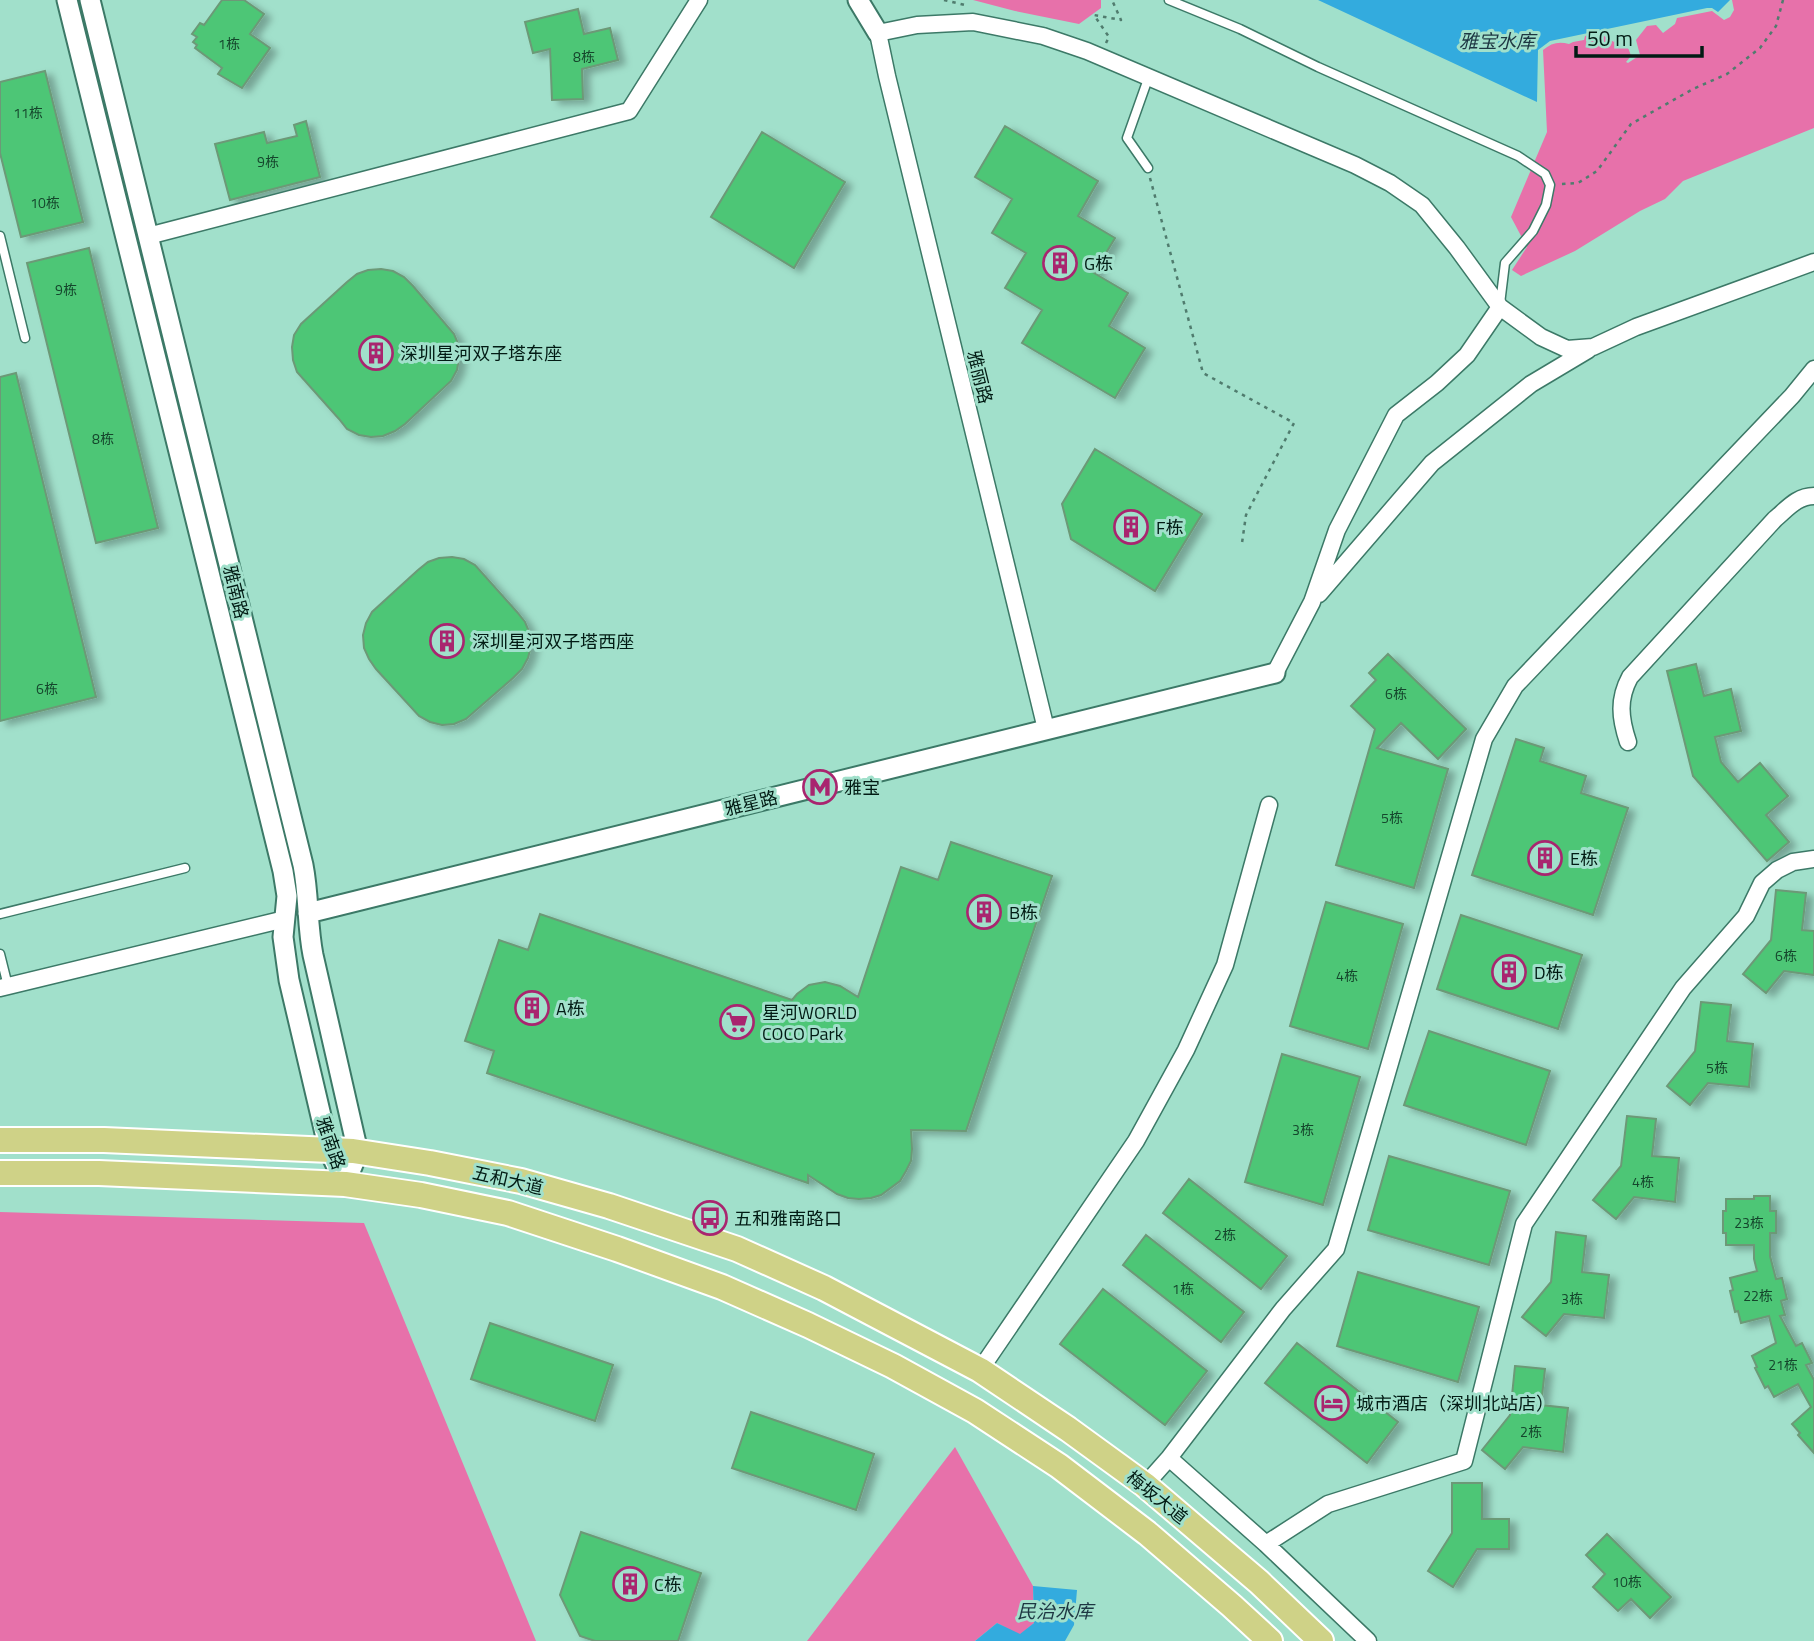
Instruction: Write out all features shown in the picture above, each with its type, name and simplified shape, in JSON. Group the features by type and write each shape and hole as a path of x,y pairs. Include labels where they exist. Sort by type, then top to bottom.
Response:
{"main road":[{"name":"五和大道","path":"0,1140 103,1140 358,1152 521,1181 609,1206 737,1249 824,1288 980,1370"},
{"name":"五和大道","path":"0,1173 99,1173 345,1184 421,1195 508,1213 722,1287 893,1366 975,1411"},
{"name":"梅坂大道","path":"980,1370 1145,1485 1259,1582 1321,1641"},
{"name":"梅坂大道","path":"975,1411 1059,1466 1147,1533 1270,1641"}],"street":[{"name":"雅南路","path":"67,0 283,871 287,896 283,937 285,957 329,1150 345,1184"},
{"name":"雅南路","path":"90,0 303,865 313,955 358,1152 345,1184"},
{"path":"148,236 629,111 699,0"},
{"path":"858,0 878,33"},
{"path":"876,0 878,33"},
{"path":"878,33 917,25 973,22 1043,36 1149,76 1355,165 1391,183 1422,205 1500,307 1541,337 1567,349 1593,347"},
{"name":"雅丽路","path":"878,33 1046,729"},
{"path":"1312,602 1432,463 1531,384 1593,347 1648,323 1814,261"},
{"path":"1275,673 1312,602 1337,530 1396,415 1467,355 1500,307"},
{"path":"1145,1485 1169,1458 1283,1308 1336,1249 1484,739 1515,686 1792,396 1814,369"},
{"path":"1628,742 1620,710 1623,690 1630,677 1775,519 1793,502 1814,496"},
{"name":"雅星路","path":"308,914 1275,673"},
{"path":"980,1370 1136,1141 1186,1050 1225,965 1269,805"},
{"path":"1266,1544 1328,1504 1464,1461 1524,1224 1683,988 1746,916 1762,883 1777,870 1793,862 1814,859"},
{"path":"4,987 285,919"},
{"path":"1169,1458 1266,1544 1368,1641"}],"lane":[{"path":"1169,0 1240,29 1318,68 1518,156 1545,174 1550,185 1546,205 1533,231 1505,263 1500,307"},
{"path":"1147,168 1127,138 1149,76"},
{"path":"0,236 25,338"},
{"path":"0,914 186,868"},
{"path":"0,954 4,987"}],"path":[{"path":"1106,43 1109,37 1094,15 1121,20 1112,0"},
{"path":"1550,185 1578,183 1597,171 1631,124 1693,89 1727,74 1760,48 1776,26 1783,0"},
{"path":"1147,168 1203,373 1294,423 1246,516 1242,542"}],"shaded area":[{"path":"973,0 1101,0 1101,8 1079,24"},
{"path":"1732,0 1814,0 1814,128 1683,181 1665,199 1640,211 1575,251 1521,276 1512,270 1527,247 1511,217 1547,132 1543,50 1555,43 1569,44 1593,34 1614,42 1619,33 1622,34 1622,40 1631,56 1626,62 1628,63 1640,55 1636,40 1647,26 1656,25 1663,33 1675,24 1677,18 1712,11 1724,20 1730,17 1734,10"},
{"path":"0,1212 364,1223 536,1641 0,1641"},
{"path":"955,1447 1033,1586 1034,1623 1020,1635 997,1623 975,1641 807,1641"}],"water":[{"name":"雅宝水库","path":"1318,0 1730,0 1718,12 1707,8 1550,41 1538,50 1537,102"},
{"name":"民治水库","path":"1033,1586 1077,1590 1074,1625 1065,1641 975,1641 997,1623 1020,1634 1034,1623"}],"building":[{"path":"222,0 244,0 264,14 250,34 270,48 242,88 218,74 222,68 195,48 197,45 193,42 197,37 192,34 200,23 204,25"},
{"path":"578,9 584,34 610,28 618,60 582,69 583,99 552,100 550,49 533,53 525,22"},
{"path":"45,71 83,222 21,237 0,153 0,82"},
{"path":"306,121 320,177 230,200 215,144 264,132 267,143 297,136 294,125"},
{"name":"G栋","path":"1005,126 1098,181 1078,216 1115,238 1094,273 1128,293 1109,326 1145,348 1115,398 1022,343 1042,310 1005,288 1026,253 992,233 1012,199 975,177"},
{"path":"762,132 845,182 794,268 711,217"},
{"path":"89,248 158,528 96,543 27,263"},
{"name":"深圳星河双子塔东座","path":"381,269 393,271 413,286 454,334 459,346 459,358 451,381 405,424 383,436 371,437 347,429 297,372 292,347 294,335 301,324 347,282 357,274"},
{"path":"16,373 96,697 0,721 0,377"},
{"name":"F栋","path":"1095,449 1202,514 1155,591 1071,539 1062,504"},
{"name":"深圳星河双子塔西座","path":"452,557 475,565 517,612 530,634 531,646 522,669 513,678 466,719 442,725 419,716 376,669 364,648 363,635 372,612 418,570 428,562"},
{"path":"1388,654 1466,729 1438,759 1401,723 1377,748 1448,769 1414,888 1336,865 1375,729 1351,706 1376,680 1369,673"},
{"path":"1696,664 1704,696 1731,689 1741,731 1715,737 1721,762 1738,782 1760,763 1788,796 1766,815 1789,842 1767,861 1693,776 1667,671"},
{"name":"E栋","path":"1516,739 1544,748 1540,761 1586,776 1581,793 1628,808 1593,915 1472,875"},
{"name":"星河WORLD COCO Park","path":"951,842 1052,876 966,1131 911,1130 911,1161 900,1181 881,1195 848,1198 808,1175 808,1183 487,1073 494,1051 465,1041 499,940 528,950 540,914 792,1000 809,985 825,982 840,986 858,997 901,867 938,880"},
{"path":"1776,890 1806,893 1802,930 1814,931 1814,975 1784,971 1766,993 1743,974 1771,940"},
{"path":"1326,902 1403,924 1368,1049 1290,1026"},
{"name":"D栋","path":"1461,915 1582,955 1558,1029 1437,989"},
{"path":"1701,1002 1731,1005 1727,1041 1753,1044 1749,1087 1708,1083 1690,1105 1667,1086 1695,1051"},
{"path":"1429,1031 1550,1071 1526,1145 1404,1105"},
{"path":"1282,1054 1360,1077 1323,1205 1245,1182"},
{"path":"1627,1116 1656,1119 1652,1156 1679,1158 1675,1202 1634,1197 1616,1219 1593,1200 1621,1166"},
{"path":"1389,1156 1510,1191 1489,1265 1368,1230"},
{"path":"1189,1179 1287,1256 1261,1289 1163,1213"},
{"path":"1754,1196 1770,1196 1770,1211 1776,1211 1776,1233 1770,1233 1770,1256 1776,1279 1782,1278 1787,1299 1781,1301 1785,1315 1780,1316 1796,1346 1802,1343 1812,1363 1806,1365 1814,1380 1814,1453 1792,1424 1811,1407 1798,1384 1774,1397 1768,1386 1765,1388 1755,1368 1757,1367 1752,1356 1776,1343 1769,1316 1741,1323 1730,1291 1733,1290 1730,1278 1757,1271 1754,1245 1726,1245 1723,1211 1726,1211 1726,1199 1754,1199"},
{"path":"1556,1232 1586,1236 1582,1272 1609,1275 1604,1318 1564,1314 1546,1336 1522,1317 1551,1282"},
{"path":"1146,1235 1244,1312 1221,1342 1123,1265"},
{"path":"1358,1272 1479,1307 1458,1382 1337,1346"},
{"path":"1103,1289 1207,1371 1165,1425 1060,1344"},
{"path":"490,1323 613,1365 595,1421 471,1379"},
{"name":"城市酒店（深圳北站店）","path":"1297,1343 1398,1422 1367,1463 1265,1383"},
{"path":"1515,1366 1545,1369 1541,1405 1568,1408 1563,1452 1523,1447 1505,1469 1482,1450 1510,1415"},
{"path":"751,1412 874,1454 856,1510 732,1468"},
{"path":"1452,1483 1482,1483 1482,1519 1509,1519 1509,1549 1477,1549 1453,1587 1428,1571 1452,1533"},
{"name":"C栋","path":"581,1532 701,1573 678,1641 595,1641 580,1636 560,1595"},
{"path":"1607,1534 1671,1597 1650,1618 1631,1599 1618,1611 1593,1587 1605,1574 1586,1555"}],"place":[{"name":"G栋","path":"1060,263"},
{"name":"深圳星河双子塔东座","path":"376,353"},
{"name":"F栋","path":"1131,527"},
{"name":"深圳星河双子塔西座","path":"447,641"},
{"name":"雅宝","path":"820,787"},
{"name":"E栋","path":"1545,858"},
{"name":"B栋","path":"984,912"},
{"name":"D栋","path":"1509,972"},
{"name":"A栋","path":"532,1008"},
{"name":"星河WORLD COCO Park","path":"737,1022"},
{"name":"五和雅南路口","path":"710,1218"},
{"name":"城市酒店（深圳北站店）","path":"1332,1403"},
{"name":"C栋","path":"630,1584"}]}
